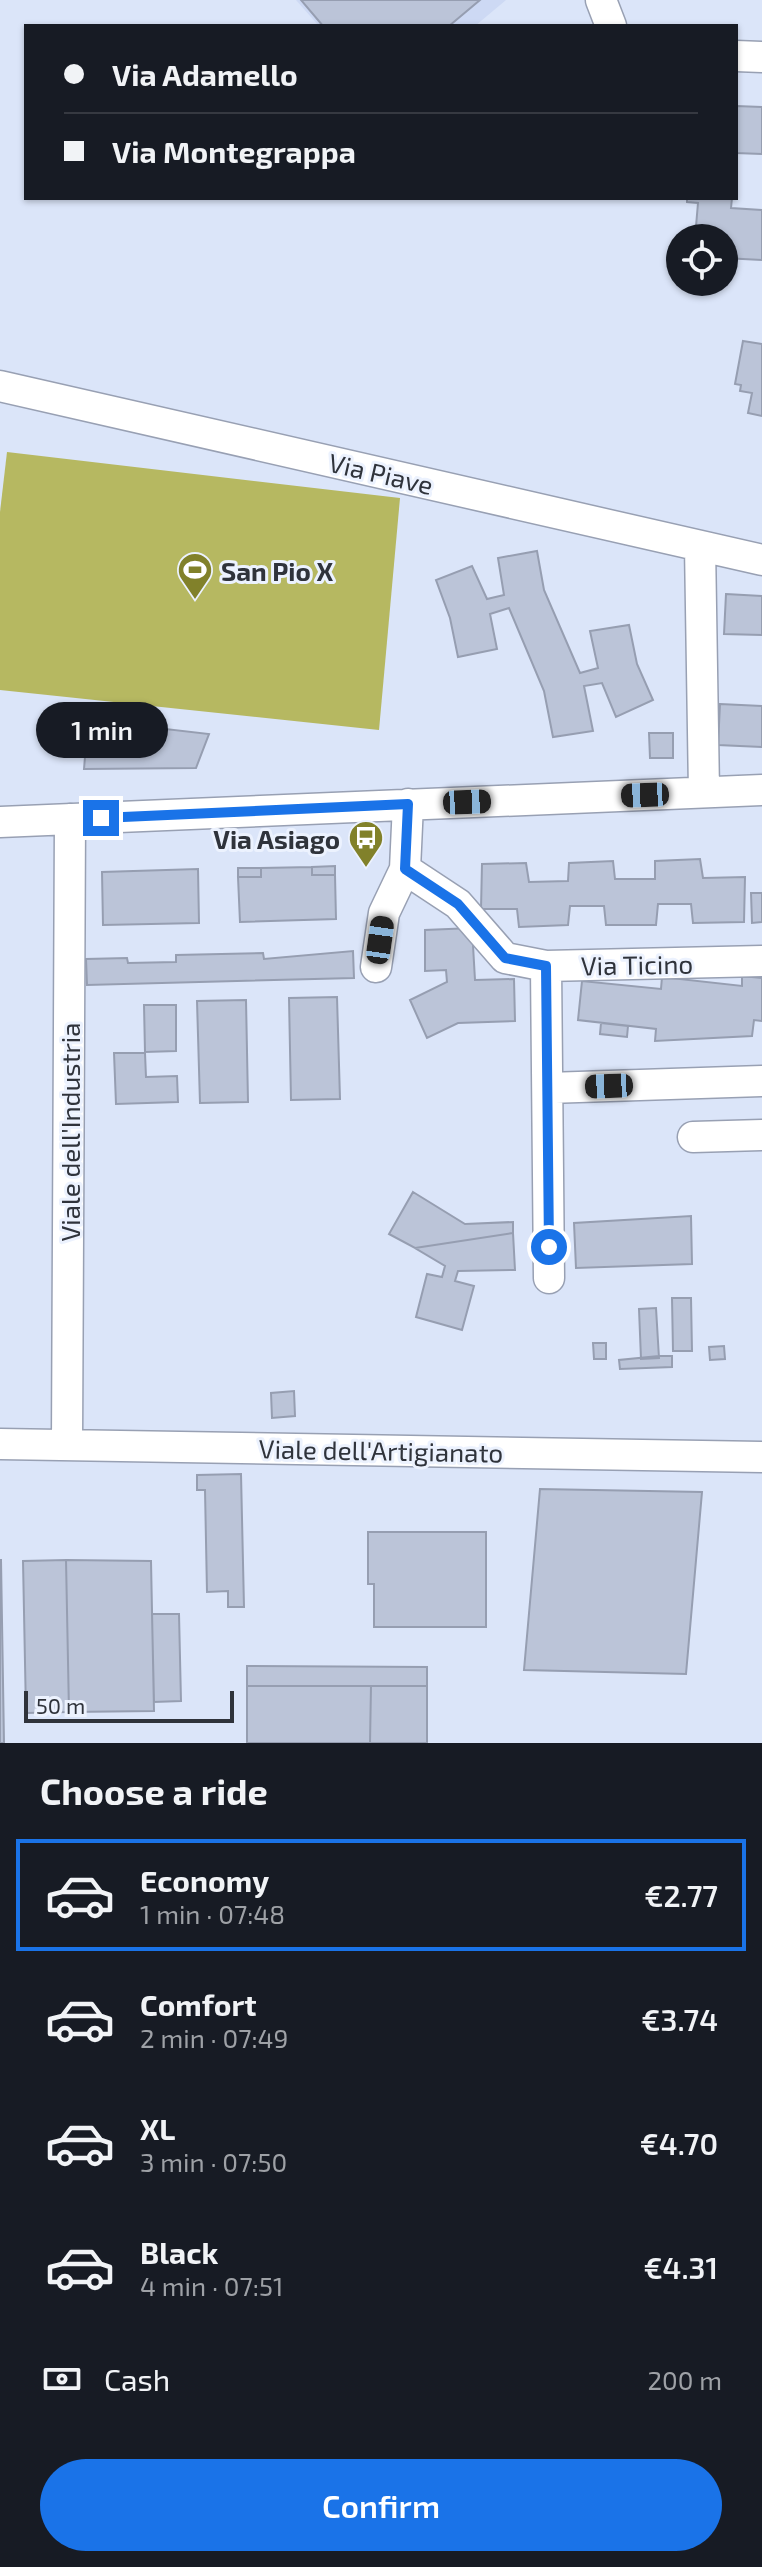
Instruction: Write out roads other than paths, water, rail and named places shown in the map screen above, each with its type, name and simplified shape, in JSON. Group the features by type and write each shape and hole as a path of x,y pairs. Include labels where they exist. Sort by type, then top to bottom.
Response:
{"street":[{"path":"601,0 610,24"},
{"path":"738,56 762,57"},
{"name":"Via Piave","path":"0,386 762,560"},
{"path":"700,546 704,792"},
{"path":"0,822 762,790"},
{"path":"376,967 384,913 405,869 408,804"},
{"name":"Viale dell'Industria","path":"67,1444 70,819"},
{"name":"Via Ticino","path":"405,869 458,904 505,958 546,966 762,961"},
{"path":"546,966 549,1278"},
{"path":"548,1088 762,1081"},
{"path":"693,1137 762,1135"},
{"name":"Viale dell'Artigianato","path":"0,1444 762,1457"}],"place":[{"name":"San Pio X","path":"195,601"},
{"name":"Via Asiago","path":"366,869"}]}
